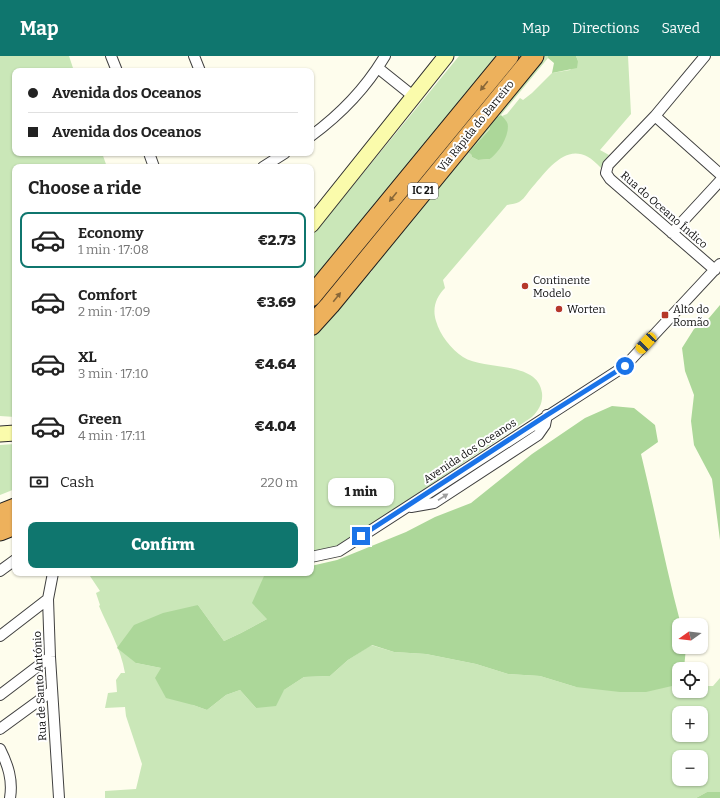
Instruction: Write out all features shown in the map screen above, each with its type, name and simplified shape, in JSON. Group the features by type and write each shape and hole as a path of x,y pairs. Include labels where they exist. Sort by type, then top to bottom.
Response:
{"highway":[{"name":"Via Rápida do Barreiro","path":"314,293 509,56"},
{"name":"Via Rápida do Barreiro","path":"314,323 534,56"},
{"path":"0,505 12,500"},
{"path":"0,514 12,509"},
{"path":"0,531 12,526"}],"main road":[{"path":"314,221 446,56"},
{"path":"0,424 12,425"},
{"path":"0,434 12,433"}],"street":[{"path":"111,56 116,68"},
{"path":"194,56 199,68"},
{"path":"314,134 340,113 366,85 385,56"},
{"name":"Rua do Oceano Índico","path":"705,56 655,116 608,165 606,173 610,179 672,233 717,267"},
{"path":"378,68 413,96"},
{"path":"655,116 720,174"},
{"path":"268,164 280,156"},
{"path":"672,233 720,181"},
{"path":"314,556 339,551 407,507 434,503 538,435 545,425 547,415 625,366 717,267"},
{"path":"0,571 12,562"},
{"name":"Rua de Santo António","path":"52,576 48,600 59,798"},
{"path":"0,636 48,600"},
{"path":"0,695 50,657"},
{"path":"0,729 52,690"},
{"path":"0,749 8,765 11,782 10,798"}],"green space":[{"path":"0,56 69,56 73,68 12,68 12,156 103,156 106,164 12,164 12,417 0,416"},
{"path":"459,56 496,56 314,279 314,233"},
{"path":"541,56 548,56 548,58 501,115 489,122 490,129 472,149 469,146"},
{"path":"548,56 576,56 578,61 577,68 552,73 554,63 548,58"},
{"path":"576,56 628,56 631,114 600,150 609,155 601,168 590,158 580,154 571,154 562,158 545,172 522,200 507,205 443,280 445,288 437,299 434,312 443,336 450,346 463,357 484,364 509,368 531,375 538,383 542,393 539,409 532,417 351,538 336,546 314,553 314,333 367,273 372,271 371,267 461,156 464,158 468,153 478,160 490,159 508,126 502,116 507,114 520,98 523,100 532,93 552,73 570,70 578,61"},
{"path":"501,115 507,122 508,131 500,149 490,159 478,160 472,157 471,154 468,153 490,129 488,122"},
{"path":"720,305 720,540 712,479 694,445 691,421 694,395 685,371 682,348 694,329 709,318"},
{"path":"612,406 634,408 655,425 658,442 641,454 679,618 672,618 672,654 685,654 685,662 672,662 672,686 646,692 620,692 576,687 540,676 508,674 476,664 426,654 394,652 372,645 348,660 330,676 304,677 284,690 276,706 256,708 240,690 226,695 207,710 166,698 155,678 161,668 136,663 117,648 134,625 163,613 198,605 224,641 267,619 252,603 264,576 314,576 314,565 337,560 406,532 435,517 471,503 532,454 585,418"},
{"path":"12,444 12,490 0,495 0,445"},
{"path":"90,576 264,576 267,619 224,641 198,605 136,663 161,668 193,705 207,710 226,695 240,690 256,708 304,677 330,676 348,660 371,645 394,652 426,654 476,664 508,674 540,676 576,687 672,686 672,698 708,698 708,686 713,686 720,678 720,792 707,792 696,798 105,798 105,791 136,789 142,764 126,716 125,707 105,708 108,693 117,692 116,680 121,673 125,673 117,647 99,606 96,593 100,591"},
{"path":"707,792 720,792 720,798 696,798"}],"place":[{"name":"Continente Modelo","path":"525,286"},
{"name":"Worten","path":"559,309"},
{"name":"Alto do Romão","path":"665,315"}],"route":[{"path":"361,536 625,366"}]}
